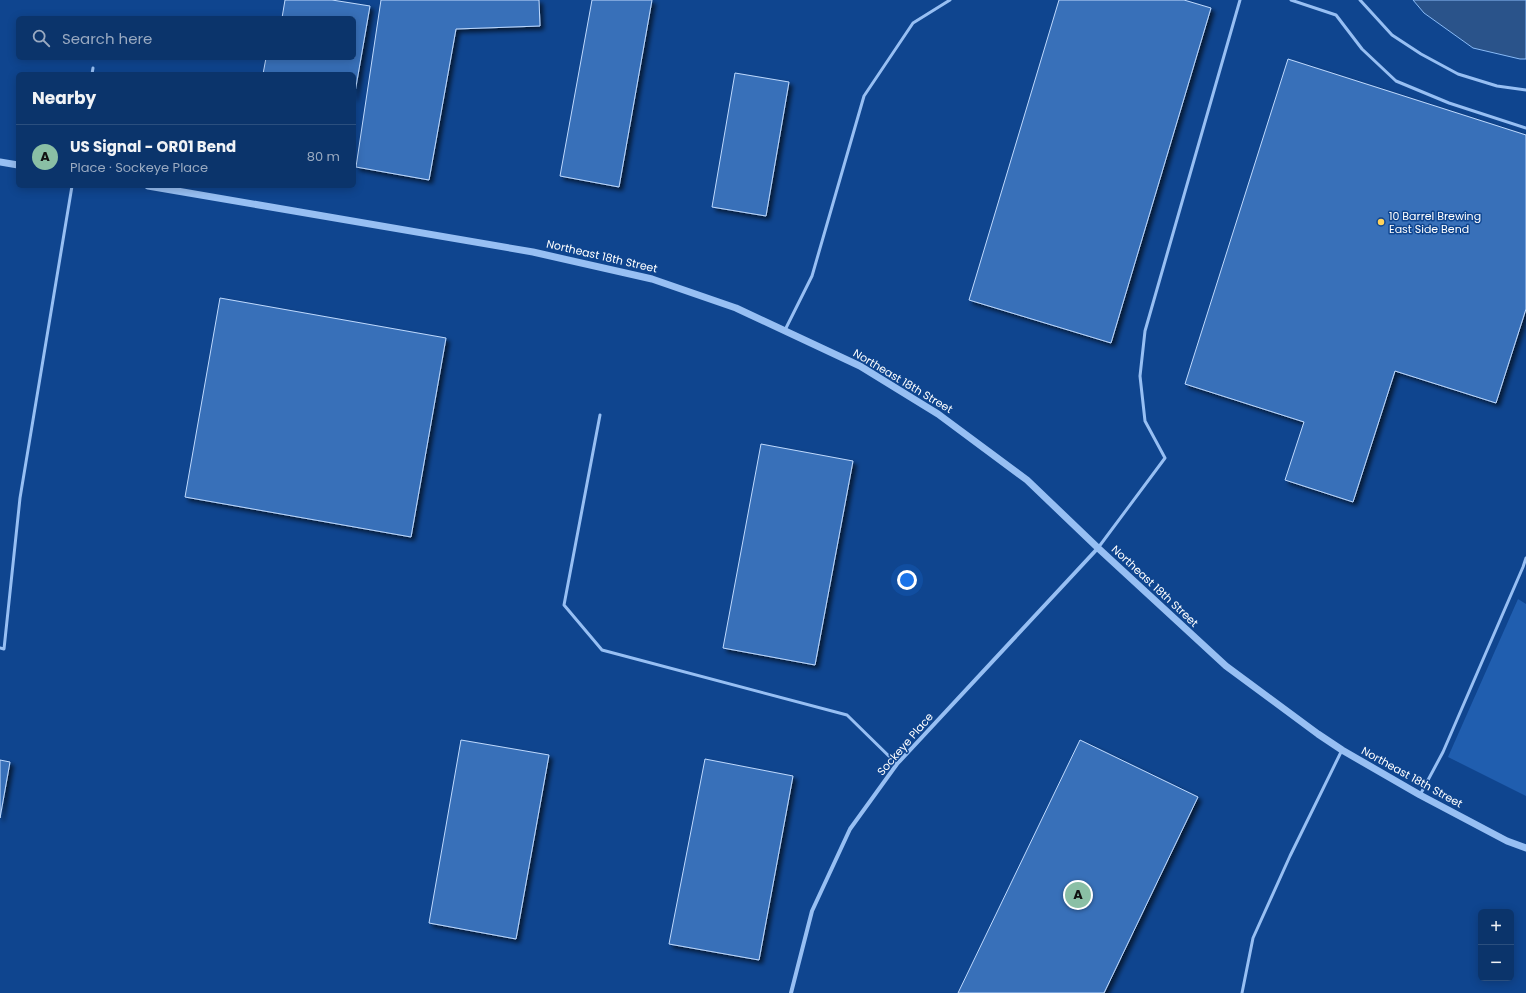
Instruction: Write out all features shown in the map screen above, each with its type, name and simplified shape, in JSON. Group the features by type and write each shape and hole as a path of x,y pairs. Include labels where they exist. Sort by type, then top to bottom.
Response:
{"street":[{"path":"0,162 16,165"},
{"name":"Northeast 18th Street","path":"160,188 466,240 570,260 652,279 736,308 860,366 938,414 1027,480 1226,666 1342,750 1420,795 1507,841 1526,848"},
{"name":"Sockeye Place","path":"792,993 812,911 850,829 897,764 1098,548"}],"lane":[{"path":"785,330 812,276 864,96 913,23 950,0"},
{"path":"1098,548 1165,458 1146,421 1140,376 1145,331 1240,0"},
{"path":"1291,0 1336,15 1362,49 1396,80 1449,103 1526,128"},
{"path":"1360,0 1392,35 1434,61 1458,74 1497,86 1526,90"},
{"path":"92,72 93,68"},
{"path":"0,648 4,648 20,498 72,188"},
{"path":"600,415 564,605 602,650 847,715 897,764"},
{"path":"1420,795 1442,752 1526,558"},
{"path":"1242,993 1252,938 1342,750"}],"shaded area":[{"path":"1413,0 1526,0 1526,59 1520,59 1473,48 1424,13"},
{"path":"1518,599 1526,604 1526,796 1448,757"}],"building":[{"path":"285,0 332,0 370,6 356,86 356,72 263,72 266,60 356,60 356,16 282,16"},
{"path":"381,0 539,0 540,26 456,29 429,180 356,167"},
{"path":"592,0 652,0 619,187 560,176"},
{"path":"1059,0 1184,0 1211,8 1111,343 969,300"},
{"name":"10 Barrel Brewing East Side Bend","path":"1288,59 1526,135 1526,309 1496,403 1395,371 1353,502 1285,480 1304,422 1185,384"},
{"path":"735,73 789,82 766,216 712,207"},
{"path":"220,298 446,338 411,537 185,497"},
{"path":"761,444 853,461 815,665 723,648"},
{"path":"461,740 549,755 516,939 429,923"},
{"path":"1080,740 1198,797 1104,993 958,993"},
{"path":"705,759 793,776 759,960 669,944"},
{"path":"0,760 10,762 0,818"}],"place":[{"name":"10 Barrel Brewing East Side Bend","path":"1381,222"},
{"name":"US Signal - OR01 Bend","path":"1078,895"}]}
